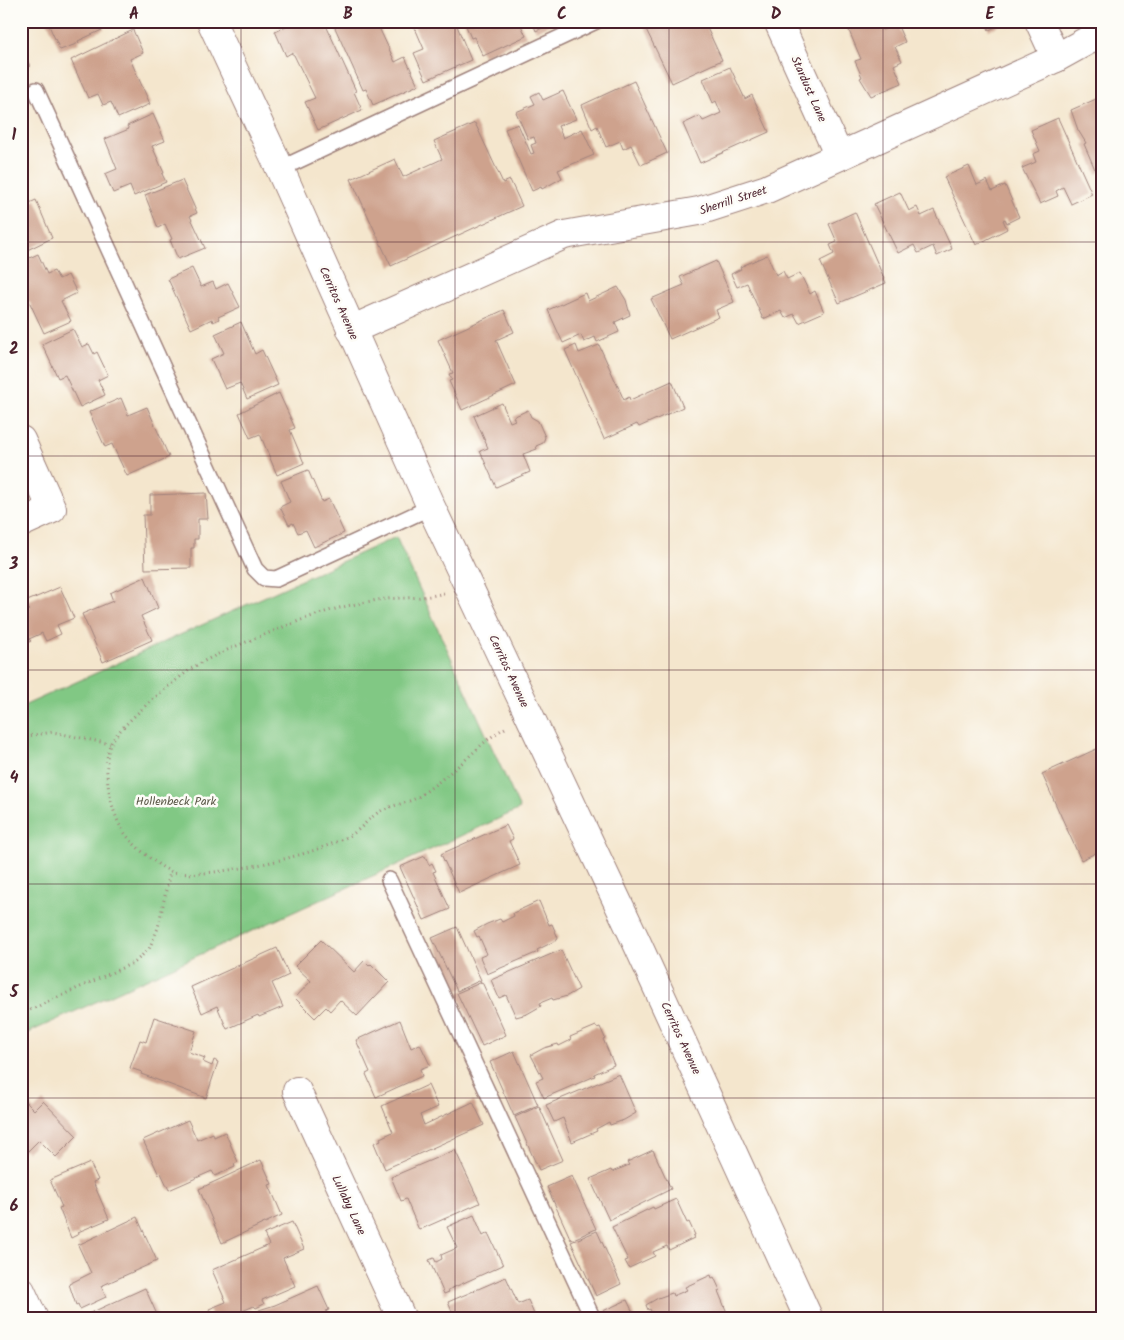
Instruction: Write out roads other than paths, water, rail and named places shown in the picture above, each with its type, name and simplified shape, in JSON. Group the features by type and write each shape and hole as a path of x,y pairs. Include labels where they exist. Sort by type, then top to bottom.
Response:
{"street":[{"name":"Cerritos Avenue","path":"211,21 280,169 431,507 636,941 809,1319"},
{"name":"Stardust Lane","path":"778,21 839,156"},
{"path":"1039,21 1056,58"},
{"name":"Sherrill Street","path":"351,330 564,234 699,212 767,189 1056,58 1103,32"},
{"path":"21,440 52,509 21,523"},
{"name":"Lullaby Lane","path":"297,1091 402,1319"},
{"path":"21,1292 34,1319"}],"lane":[{"path":"280,169 596,21"},
{"path":"36,90 256,569 264,578 276,578 431,507"},
{"path":"389,880 592,1319"}],"park label":[{"name":"Hollenbeck Park","path":"176,801"}]}
